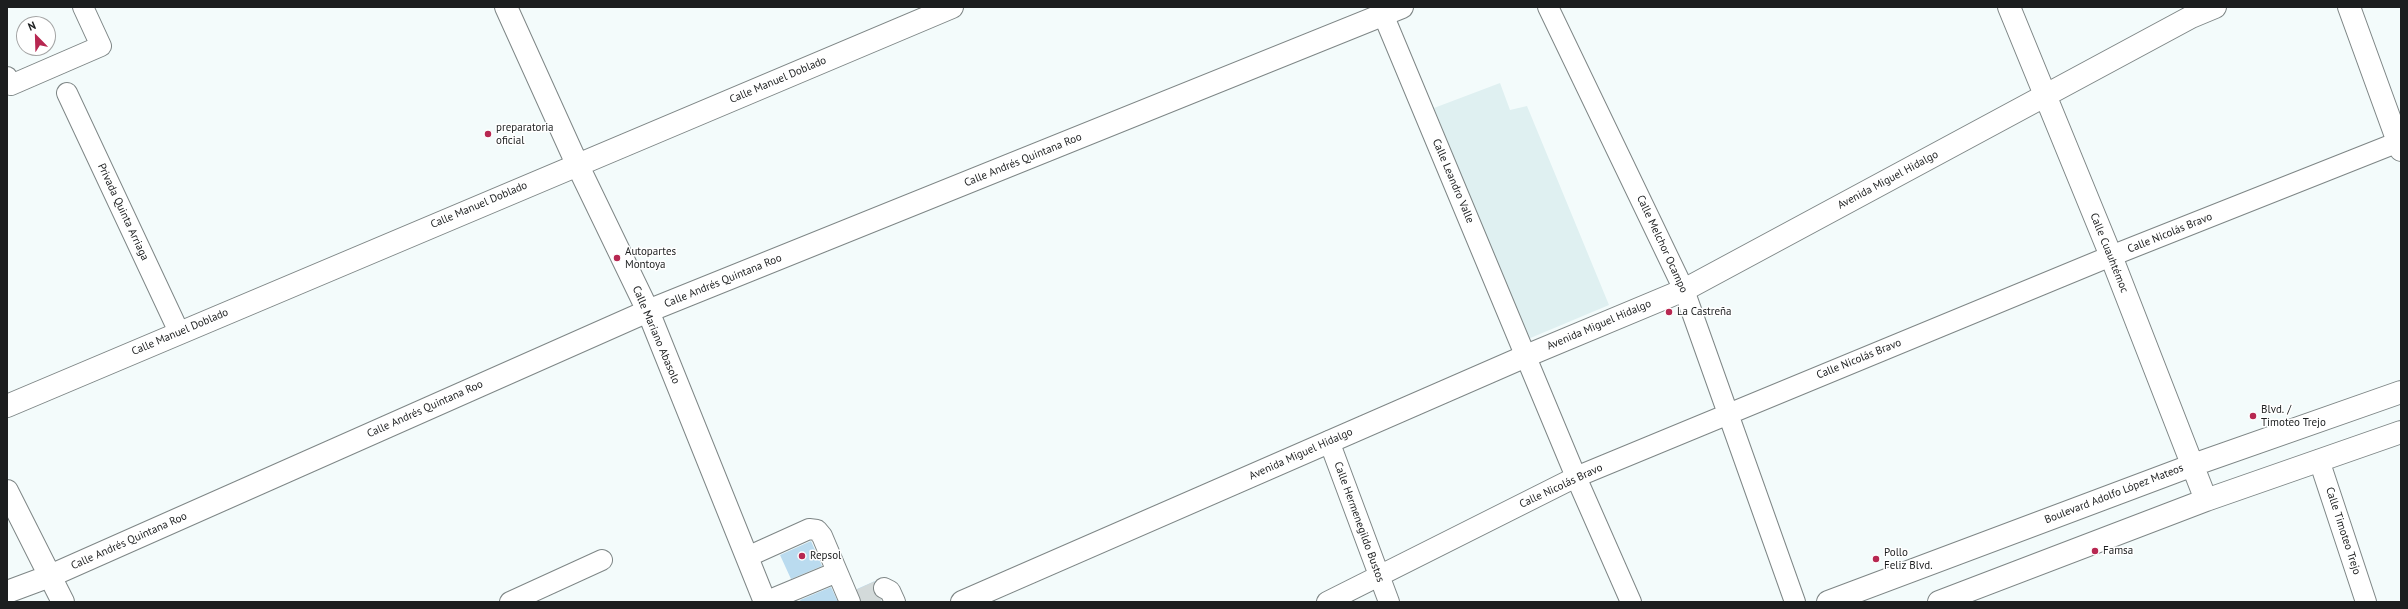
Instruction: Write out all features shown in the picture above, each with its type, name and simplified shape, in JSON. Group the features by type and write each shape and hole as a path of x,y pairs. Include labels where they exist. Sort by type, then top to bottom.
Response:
{"main road":[{"name":"Calle Mariano Abasolo","path":"506,7 577,164 648,311 765,602"},
{"name":"Calle Manuel Doblado","path":"7,406 179,332 952,7"},
{"name":"Calle Cuauhtémoc","path":"2009,7 2111,256 2206,500"},
{"name":"Avenida Miguel Hidalgo","path":"962,602 1329,441 1684,290 2045,94 2191,17 2215,7"},
{"path":"2349,7 2400,144"},
{"name":"Calle Andrés Quintana Roo","path":"7,592 50,576 648,311 1388,10"},
{"name":"Boulevard Adolfo López Mateos","path":"1828,602 2193,465 2401,392"},
{"path":"1939,602 2206,500 2401,432"},
{"path":"7,491 63,602"}],"street":[{"path":"7,78 11,85 101,46 83,7"},
{"name":"Calle Melchor Ocampo","path":"1548,7 1684,290 1794,602"},
{"name":"Calle Leandro Valle","path":"1388,10 1526,356 1576,477 1631,602"},
{"name":"Privada Quinta Arriaga","path":"67,93 179,332"},
{"name":"Calle Nicolás Bravo","path":"1327,602 1576,477 2111,256 2400,144"},
{"name":"Calle Hermenegildo Bustos","path":"1329,441 1378,576 1389,602"},
{"name":"Calle Timoteo Trejo","path":"2319,460 2366,602"},
{"path":"747,557 809,529 817,530 822,536 837,572 854,601"},
{"path":"510,602 542,596 602,560"},
{"path":"765,602 837,572"}],"shaded area":[{"path":"1500,83 1510,110 1527,106 1609,305 1528,339 1434,108"}],"building":[{"name":"Repsol","path":"811,541 822,566 791,579 780,555"},
{"path":"875,581 873,588 874,594 882,602 861,602 857,589"},
{"path":"831,587 838,602 801,602 800,600"}],"tunnel":[{"path":"860,599 884,588"}],"place":[{"name":"preparatoria oficial","path":"488,134"},
{"name":"Autopartes Montoya","path":"617,258"},
{"name":"La Castreña","path":"1669,312"},
{"name":"Blvd. / Timoteo Trejo","path":"2253,416"},
{"name":"Famsa","path":"2095,551"},
{"name":"Repsol","path":"802,556"},
{"name":"Pollo Feliz Blvd.","path":"1876,559"}]}
